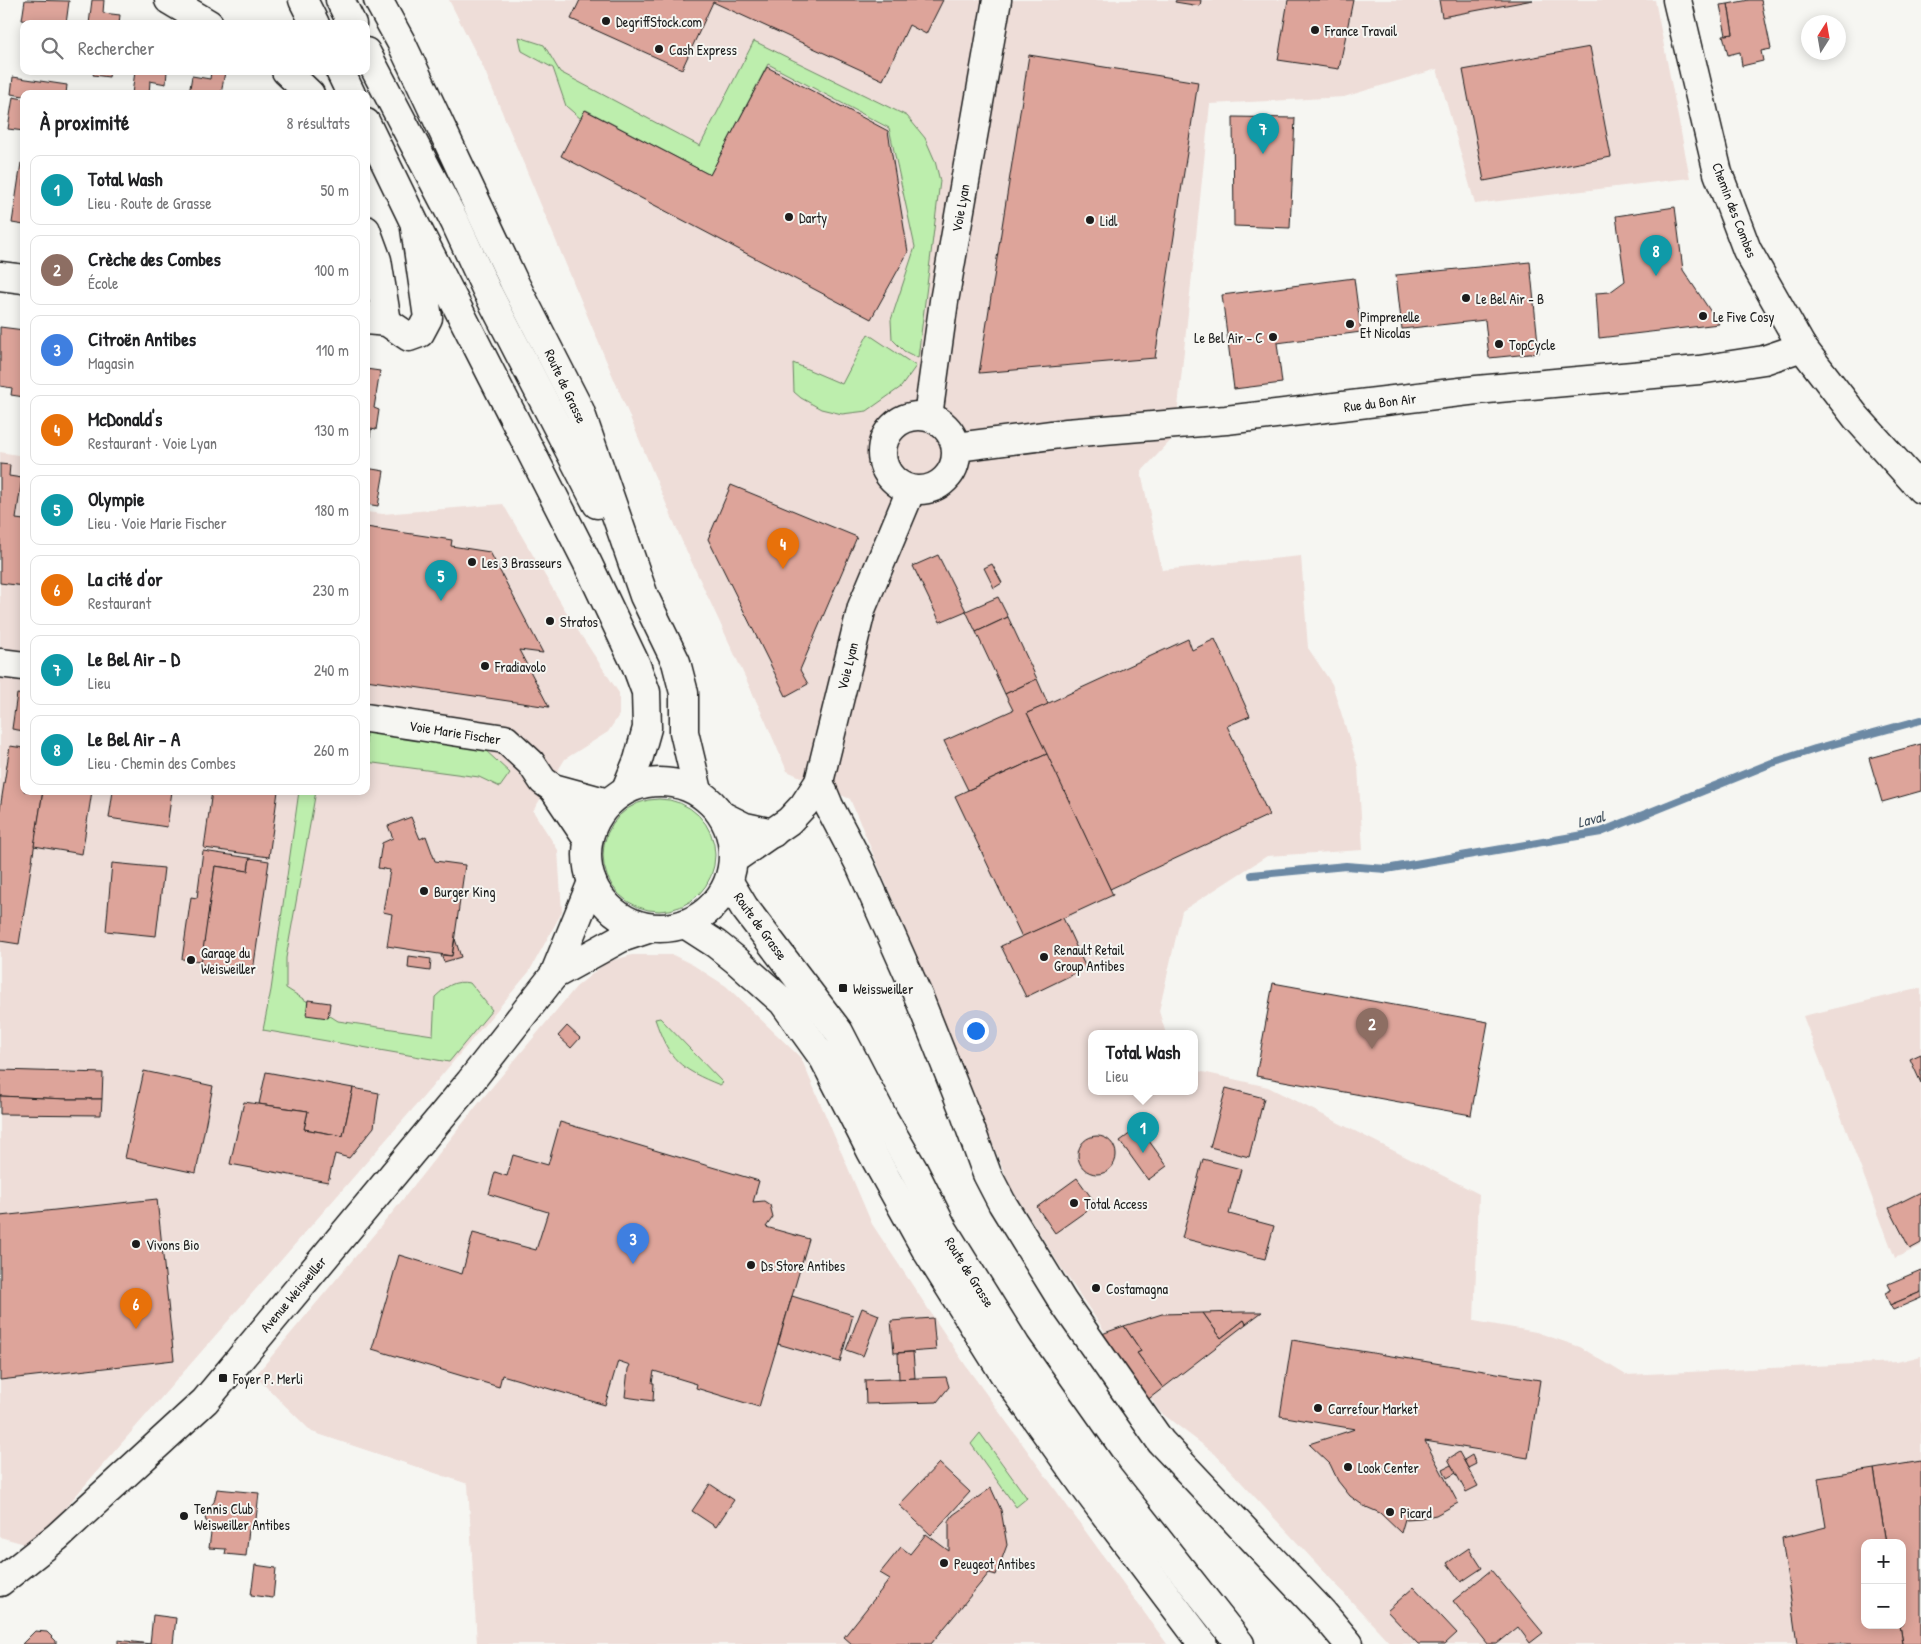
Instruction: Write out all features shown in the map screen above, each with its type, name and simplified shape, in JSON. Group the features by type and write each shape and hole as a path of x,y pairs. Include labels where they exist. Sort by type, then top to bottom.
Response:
{"street":[{"path":"169,0 202,20"},
{"path":"303,0 313,20"},
{"path":"340,0 350,20"},
{"name":"Route de Grasse","path":"378,0 401,42 514,282 580,411 644,596 676,662 684,693 684,732 698,791"},
{"name":"Voie Lyan","path":"928,416 944,301 997,0"},
{"name":"Chemin des Combes","path":"1676,0 1718,173 1747,250 1802,347 1856,417 1921,489"},
{"path":"372,64 644,596"},
{"path":"290,75 306,90"},
{"path":"342,75 349,90"},
{"path":"370,131 414,222 580,548 636,665 646,692 647,728 638,760 617,796 595,821 588,840 587,861 592,882 601,899 615,912 632,922 651,928 668,928 685,924 701,916 718,901 732,870 732,837 723,816 712,802 698,791 674,782 649,782 617,796 553,788"},
{"path":"370,241 377,260 387,326 420,333 428,318 414,222"},
{"path":"0,276 20,278"},
{"name":"Rue du Bon Air","path":"957,448 1068,433 1236,419 1477,390 1699,370 1764,360 1802,347"},
{"path":"928,416 947,428 957,448 955,466 945,481 929,489 911,490 893,480 882,462 883,441 893,426 909,417 928,416"},
{"name":"Voie Lyan","path":"732,870 789,821 804,805 819,782 862,607 911,490"},
{"path":"0,663 20,666"},
{"name":"Voie Marie Fischer","path":"370,719 505,739 531,763 543,781 553,788 588,840"},
{"path":"819,782 828,806 860,865 891,932 922,1005 987,1174 1002,1203 1062,1302 1162,1442 1323,1613 1349,1644"},
{"path":"723,816 745,828 773,833"},
{"name":"Route de Grasse","path":"732,870 744,907 839,1032 943,1229 1016,1346 1107,1474 1240,1644"},
{"name":"Avenue Weisweiller","path":"0,1582 57,1537 205,1401 470,1082 554,976 592,882"},
{"name":"Route de Grasse","path":"685,924 716,944 783,1002 824,1060 871,1151 925,1248 1004,1374 1089,1493 1203,1644"},
{"name":"Avenue Weisweiller","path":"554,976 620,938 651,928"}],"shaded area":[{"path":"449,0 1655,0 1690,178 1475,204 1437,69 1344,97 1210,104 1175,436 1141,472 1162,570 1301,556 1308,648 1332,684 1358,766 1363,850 1267,856 1182,911 1159,1011 1165,1030 1088,1030 1088,1095 1198,1095 1198,1071 1268,1087 1479,1194 1474,1321 1536,1332 1580,1347 1626,1375 1897,1362 1921,1356 1921,1644 1391,1644 1215,1454 1160,1412 1060,1266 1011,1188 946,1026 850,799 787,771 681,539 484,69"},
{"path":"0,452 20,455 20,795 370,795 370,512 383,514 503,504 571,620 619,693 619,715 608,732 565,759 533,811 558,850 562,912 529,972 425,1095 32,1546 0,1537"},
{"path":"632,955 673,955 693,965 726,986 801,1058 872,1224 966,1366 1167,1644 477,1644 468,1484 312,1432 255,1376 392,1213 482,1099 576,987 607,962"},
{"path":"1921,988 1921,1246 1895,1258 1803,1016"}],"green space":[{"path":"519,37 544,45 560,72 700,146 754,41 907,116 925,138 935,161 940,181 918,358 904,351 892,339 891,320 915,247 889,128 768,64 710,175 586,110 581,119 566,106 553,68 522,51"},
{"path":"868,334 916,366 901,387 867,411 842,414 821,409 794,392 793,363 842,384"},
{"path":"370,733 484,749 510,773 500,787 479,777 370,763"},
{"path":"298,795 315,795 286,958 286,988 338,1021 433,1035 435,997 455,983 470,983 492,1010 449,1062 263,1030 271,990"},
{"path":"659,799 680,803 698,816 711,834 715,855 711,876 698,894 680,907 659,911 638,907 620,894 607,876 603,855 607,834 620,816 638,803"},
{"path":"660,1018 723,1083 720,1085 695,1074 671,1054 655,1019"},
{"path":"980,1433 1027,1498 1016,1507 971,1444"}],"building":[{"path":"25,0 69,1 67,20 22,20"},
{"path":"92,0 104,0 103,13 120,15 119,20 90,20"},
{"path":"580,0 943,0 926,34 909,25 883,80 713,2 682,69 571,19"},
{"path":"1176,0 1201,0 1200,6 1175,2"},
{"name":"France Travail","path":"1288,0 1353,0 1339,69 1278,60"},
{"path":"1439,0 1533,0 1442,17"},
{"path":"1761,0 1771,49 1761,51 1763,61 1742,66 1740,52 1728,55 1723,35 1733,34 1728,4"},
{"path":"1728,4 1733,34 1726,35 1720,5"},
{"path":"1590,47 1611,157 1484,181 1463,70"},
{"name":"Lidl","path":"1029,55 1198,82 1155,358 979,373"},
{"name":"Darty","path":"767,67 888,131 908,252 871,319 561,156 585,110 710,175"},
{"path":"93,75 109,75 109,77"},
{"path":"134,75 167,75 166,84 150,81 149,90 133,90"},
{"path":"210,75 224,75 222,90 190,90 192,76 210,79"},
{"path":"13,77 67,85 66,90 20,90 20,95 11,94"},
{"path":"13,97 20,98 20,130 8,129"},
{"path":"1233,117 1295,118 1290,228 1234,226"},
{"path":"20,170 20,224 12,223"},
{"path":"1675,207 1683,270 1719,324 1599,338 1596,293 1610,292 1625,281 1616,216"},
{"name":"Le Bel Air - B","path":"1530,262 1539,353 1489,358 1485,320 1402,329 1396,275"},
{"name":"Le Bel Air - C","path":"1354,278 1361,332 1277,343 1282,383 1234,389 1222,295"},
{"path":"0,327 20,330 20,396 11,395 12,388 0,386"},
{"path":"370,370 380,371 374,408 379,410 376,430 371,429 370,439"},
{"path":"0,464 10,465 9,476 20,478 16,519 20,520 20,586 0,583"},
{"path":"370,469 384,471 378,506 370,505"},
{"path":"731,485 857,537 800,670 808,684 786,696 708,539"},
{"path":"370,528 452,540 451,546 490,552 543,653 519,650 549,707 370,681"},
{"path":"938,555 966,611 940,622 913,566"},
{"path":"992,564 1002,583 994,588 984,568"},
{"path":"998,597 1008,617 976,632 966,611"},
{"path":"1008,617 1037,679 1005,694 976,632"},
{"path":"1188,639 1192,650 1215,639 1250,716 1227,726 1269,815 1110,889 1027,713"},
{"path":"1037,679 1048,704 1027,713 1047,754 968,790 944,741 1013,710 1005,694"},
{"path":"17,694 20,694 20,730 12,729"},
{"path":"1921,744 1921,791 1882,802 1869,758"},
{"path":"10,746 20,747 20,795 42,795 19,944 0,941 0,809"},
{"path":"1047,754 1113,895 1022,937 955,796"},
{"path":"42,795 91,795 82,854 34,846"},
{"path":"112,795 171,795 167,827 109,818"},
{"path":"211,795 277,795 269,857 204,848"},
{"name":"Burger King","path":"411,817 420,839 426,836 435,861 465,865 452,956 387,946 392,914 383,912 390,870 378,868 382,843 393,838 388,826"},
{"path":"203,851 250,858 248,871 215,866 202,961 182,959 191,897 197,898"},
{"path":"250,858 269,861 253,971 201,964 215,866 248,871"},
{"path":"112,863 164,868 156,936 106,931"},
{"name":"Renault Retail Group Antibes","path":"1063,918 1086,968 1026,997 1001,946"},
{"path":"455,939 461,957 444,962 441,955 452,956"},
{"path":"409,956 431,959 430,971 408,968"},
{"path":"1273,983 1488,1022 1471,1115 1256,1076"},
{"path":"308,1000 330,1003 328,1018 306,1015"},
{"path":"567,1026 580,1038 571,1048 558,1036"},
{"path":"1921,1054 1921,1083 1910,1059"},
{"path":"0,1070 103,1073 102,1099 0,1096"},
{"path":"144,1071 213,1086 196,1173 125,1158"},
{"path":"266,1072 353,1088 343,1136 304,1129 308,1111 259,1104"},
{"path":"353,1088 379,1093 374,1127 349,1158 335,1154 328,1182 230,1164 244,1102 308,1111 304,1129 343,1136"},
{"path":"1226,1088 1264,1098 1249,1157 1210,1147"},
{"path":"0,1096 102,1099 101,1115 0,1114"},
{"path":"560,1122 759,1181 753,1202 764,1201 770,1205 773,1217 766,1227 809,1239 759,1407 696,1388 697,1384 654,1371 652,1383 654,1383 653,1401 625,1397 630,1365 618,1361 605,1405 502,1375 499,1387 372,1349 399,1255 462,1274 473,1233 536,1250 548,1212 489,1194 495,1172 507,1176 513,1155 548,1165"},
{"path":"1139,1127 1167,1166 1148,1180 1120,1141"},
{"path":"1097,1136 1111,1141 1116,1155 1111,1169 1097,1174 1083,1169 1078,1155 1083,1141"},
{"path":"1203,1159 1241,1169 1229,1214 1274,1226 1265,1259 1182,1238"},
{"path":"1077,1178 1096,1204 1055,1233 1037,1207"},
{"path":"1921,1192 1921,1243 1910,1249 1889,1208"},
{"path":"157,1199 174,1360 0,1380 0,1216"},
{"path":"1921,1270 1921,1292 1890,1305 1885,1293 1891,1290 1888,1284"},
{"path":"1921,1292 1921,1298 1893,1310 1890,1305"},
{"path":"792,1296 853,1315 840,1362 778,1344"},
{"path":"862,1308 879,1315 863,1356 846,1350"},
{"path":"1262,1312 1246,1324 1244,1320 1221,1338 1203,1313"},
{"path":"1203,1313 1221,1338 1244,1320 1246,1324 1163,1388 1137,1353 1141,1351 1124,1326 1162,1314"},
{"path":"933,1318 936,1350 894,1353 891,1321"},
{"path":"1124,1326 1141,1351 1137,1353 1163,1388 1146,1401 1099,1335"},
{"path":"1292,1340 1540,1380 1528,1458 1425,1441 1458,1503 1436,1515 1405,1519 1401,1533 1380,1513 1364,1506 1350,1496 1338,1481 1330,1464 1309,1444 1355,1429 1280,1416"},
{"path":"913,1352 915,1378 899,1379 898,1353"},
{"path":"946,1377 949,1387 937,1402 866,1404 865,1380"},
{"path":"1459,1452 1478,1486 1466,1492 1448,1459"},
{"path":"1472,1455 1476,1464 1468,1468 1464,1460"},
{"path":"1921,1461 1921,1644 1902,1644 1900,1629 1906,1629 1906,1539 1885,1539 1874,1469"},
{"path":"939,1463 970,1492 931,1535 899,1505"},
{"path":"1451,1465 1456,1473 1447,1478 1443,1469"},
{"path":"1874,1469 1885,1539 1861,1539 1861,1629 1900,1629 1902,1644 1797,1644 1782,1538 1826,1527 1818,1478"},
{"path":"710,1484 734,1500 716,1527 692,1511"},
{"name":"Peugeot Antibes","path":"991,1488 1001,1510 1007,1545 996,1575 989,1573 931,1644 852,1644 844,1637 890,1579 880,1573 901,1547 910,1554 926,1534 949,1551 949,1521 953,1515"},
{"path":"217,1489 259,1493 255,1528 249,1529 246,1556 225,1554 226,1549 209,1548 212,1525 206,1521 204,1513 214,1502"},
{"path":"1469,1548 1482,1568 1461,1582 1447,1563"},
{"path":"255,1565 276,1568 273,1598 251,1595"},
{"path":"1491,1570 1543,1633 1530,1643 1518,1627 1497,1644 1488,1644 1453,1601"},
{"path":"1414,1587 1457,1633 1445,1644 1418,1644 1387,1611"},
{"path":"153,1615 176,1618 173,1644 150,1644"},
{"path":"35,1631 47,1632 56,1641 56,1644 22,1644"},
{"path":"118,1640 150,1644 118,1644"}],"waterway":[{"name":"Laval","path":"1252,875 1346,866 1386,869 1601,832 1772,763 1815,749 1921,720"}],"place":[{"name":"DegriffStock.com","path":"606,21"},
{"name":"France Travail","path":"1315,30"},
{"name":"Cash Express","path":"659,49"},
{"name":"Le Bel Air - D","path":"1263,154"},
{"name":"Darty","path":"789,217"},
{"name":"Lidl","path":"1090,220"},
{"name":"Le Bel Air - A","path":"1656,276"},
{"name":"Le Bel Air - B","path":"1466,298"},
{"name":"Le Five Cosy","path":"1703,316"},
{"name":"Pimprenelle Et Nicolas","path":"1350,324"},
{"name":"Le Bel Air - C","path":"1273,337"},
{"name":"TopCycle","path":"1499,344"},
{"name":"Les 3 Brasseurs","path":"472,562"},
{"name":"McDonald's","path":"783,569"},
{"name":"Olympie","path":"441,601"},
{"name":"Stratos","path":"550,621"},
{"name":"Fradiavolo","path":"485,666"},
{"name":"Burger King","path":"424,891"},
{"name":"Renault Retail Group Antibes","path":"1044,957"},
{"name":"Garage du Weisweiller","path":"191,960"},
{"name":"Weissweiller","path":"843,988"},
{"name":"Crèche des Combes","path":"1372,1049"},
{"name":"Total Wash","path":"1143,1153"},
{"name":"Total Access","path":"1074,1203"},
{"name":"Vivons Bio","path":"136,1244"},
{"name":"Citroën Antibes","path":"633,1264"},
{"name":"Ds Store Antibes","path":"751,1265"},
{"name":"Costamagna","path":"1096,1288"},
{"name":"La cité d'or","path":"136,1329"},
{"name":"Foyer P. Merli","path":"223,1378"},
{"name":"Carrefour Market","path":"1318,1408"},
{"name":"Look Center","path":"1348,1467"},
{"name":"Picard","path":"1390,1512"},
{"name":"Tennis Club Weisweiller Antibes","path":"184,1516"},
{"name":"Peugeot Antibes","path":"944,1563"}]}
